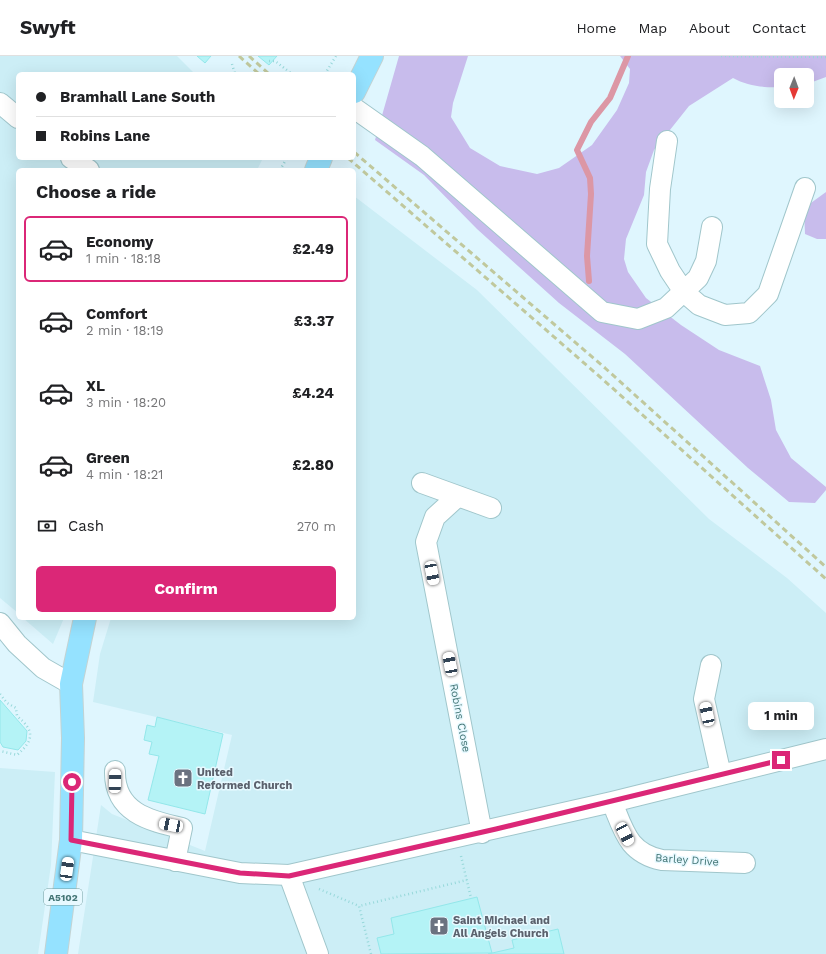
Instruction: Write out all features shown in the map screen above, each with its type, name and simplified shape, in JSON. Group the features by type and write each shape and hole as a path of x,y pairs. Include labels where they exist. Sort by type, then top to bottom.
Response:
{"main road":[{"path":"356,88 372,56"},
{"name":"A5102","path":"56,954 71,840 73,738 71,684 85,620"}],"street":[{"path":"0,103 16,116"},
{"path":"356,109 422,156 602,312 638,319 666,308 698,278 706,260 712,227"},
{"path":"667,141 660,190 657,244 670,272 684,292 699,304 724,315 749,313 768,294 805,188"},
{"path":"73,160 86,168"},
{"path":"422,483 457,497 491,508"},
{"name":"Robins Close","path":"457,497 435,517 426,542 482,833"},
{"path":"0,623 17,644 43,668 71,684"},
{"path":"711,665 704,699 721,775"},
{"path":"71,840 240,873 289,876 482,833 826,749"},
{"path":"115,771 116,791 123,801 134,811 160,823 182,828 175,861"},
{"name":"Barley Drive","path":"612,802 630,843 635,849 651,858 662,860 745,863"},
{"path":"289,876 318,954"}],"path":[{"path":"326,72 335,56"},
{"path":"721,56 826,57"},
{"path":"269,61 275,61 289,72"},
{"path":"232,64 234,72"},
{"path":"0,694 7,703 16,708 17,716 28,725 30,736 27,746 17,755 0,751"},
{"path":"457,838 471,898"},
{"path":"289,876 359,906 467,880"},
{"path":"359,906 371,954"}],"shaded area":[{"path":"0,56 177,56 193,72 16,72 16,160 262,160 258,168 16,168 16,611 0,598"},
{"path":"399,56 468,56 453,103 451,117 470,148 500,166 537,174 559,168 592,145 617,110 629,83 630,69 620,56 826,56 826,77 814,81 814,68 774,68 774,87 756,86 733,78 689,106 654,150 646,172 644,195 626,239 624,259 628,272 646,298 681,325 719,350 760,366 771,400 776,430 791,458 826,487 826,490 815,503 789,502 748,468 625,354 559,303 477,229 424,175 375,140"},
{"path":"826,192 826,239 817,239 805,234 804,208"},
{"path":"356,198 477,290 709,519 787,578 826,613 826,954 78,954 101,805 112,814 205,851 232,735 93,702 100,654 110,620 356,620"},
{"path":"25,620 63,620 53,644"},
{"path":"0,768 55,772 51,865 38,954 0,954"}],"building":[{"path":"197,56 211,56 205,63"},
{"path":"258,56 277,56 269,65"},
{"path":"0,700 27,731 26,741 18,750 3,747 0,742"},
{"name":"United Reformed Church","path":"157,717 223,734 205,814 148,800 159,756 149,754 152,742 144,740 147,725 155,727"},
{"name":"Saint Michael and All Angels Church","path":"477,897 492,953 381,954 377,938 394,934 391,918"},
{"path":"558,929 564,954 488,954 514,948 512,940"}],"waterway":[{"path":"589,281 587,256 591,194 590,178 577,150 591,122 610,98 628,56"}],"railway":[{"path":"239,56 257,72"},
{"path":"249,56 267,72"},
{"path":"356,154 605,368 826,567"},
{"path":"350,160 599,376 826,579"}],"place":[{"name":"United Reformed Church","path":"183,778"},
{"name":"Saint Michael and All Angels Church","path":"439,926"}],"route":[{"path":"72,782 71,840 240,873 289,876 612,802 781,760"}]}
